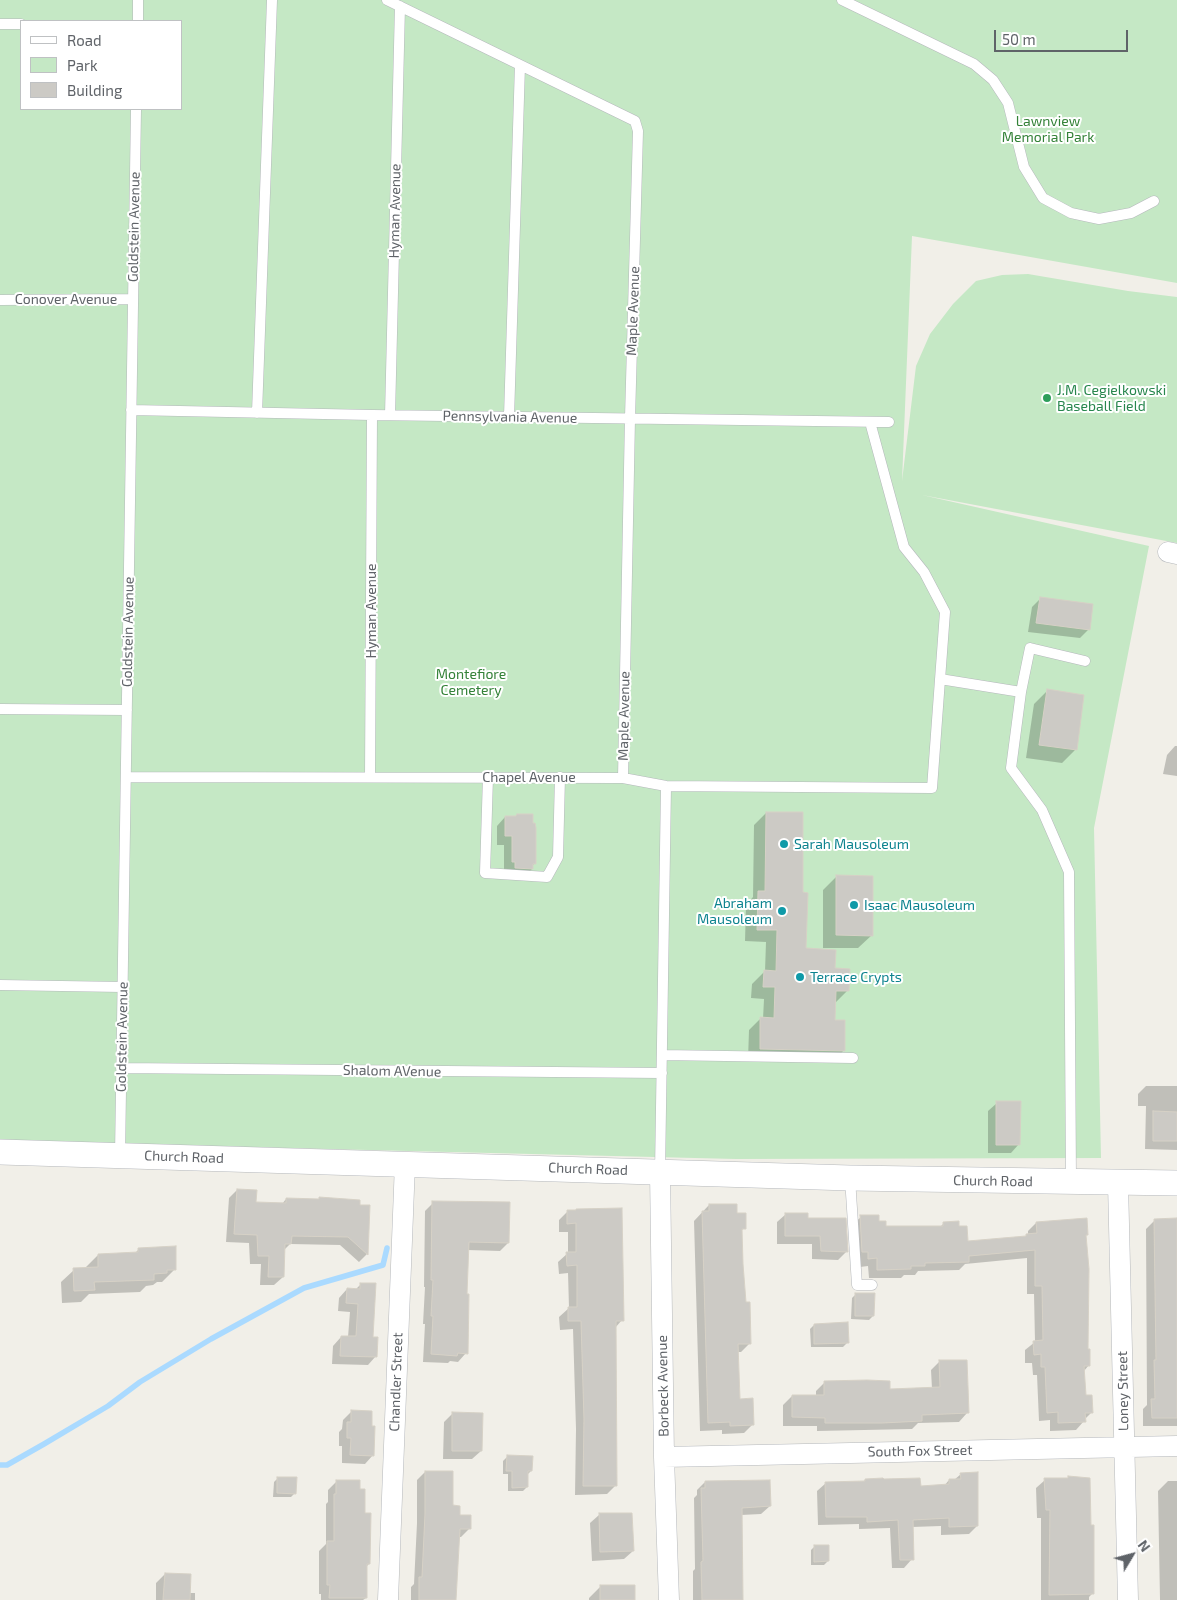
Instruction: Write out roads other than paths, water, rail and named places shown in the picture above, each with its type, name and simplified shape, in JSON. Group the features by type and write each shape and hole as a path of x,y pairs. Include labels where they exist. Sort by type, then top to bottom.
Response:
{"street":[{"name":"Church Road","path":"0,1152 850,1178 1177,1183"},
{"name":"Chandler Street","path":"388,1600 405,1163"},
{"name":"Borbeck Avenue","path":"660,1172 664,1457 669,1600"},
{"name":"Loney Street","path":"1118,1183 1128,1600"},
{"name":"South Fox Street","path":"664,1457 1177,1446"}],"lane":[{"path":"138,0 138,20"},
{"path":"257,413 272,0"},
{"name":"Maple Avenue","path":"387,0 635,121 638,130 623,778"},
{"path":"842,0 974,64 993,80 1008,103 1024,167 1043,198 1071,213 1099,219 1131,213 1154,202"},
{"name":"Hyman Avenue","path":"390,415 400,6"},
{"path":"0,24 20,24"},
{"path":"509,417 520,65"},
{"name":"Goldstein Avenue","path":"120,1156 136,110"},
{"name":"Conover Avenue","path":"0,300 132,299"},
{"name":"Pennsylvania Avenue","path":"131,410 889,422"},
{"name":"Hyman Avenue","path":"370,777 372,415"},
{"path":"870,422 904,547 924,572 945,612 940,679 1021,692"},
{"path":"1071,1182 1069,872 1042,810 1011,768 1021,692 1030,648 1085,661"},
{"name":"Chapel Avenue","path":"126,777 560,777 623,778 666,786 932,788 940,679"},
{"path":"0,709 127,710"},
{"path":"488,777 485,873 547,877 558,857 560,777"},
{"path":"660,1172 666,786"},
{"path":"0,985 122,987"},
{"path":"662,1055 853,1058"},
{"name":"Shalom AVenue","path":"121,1068 662,1074"},
{"path":"850,1178 857,1285 872,1285"}],"waterway":[{"path":"0,1465 7,1465 44,1444 108,1406 140,1382 211,1339 304,1288 383,1265 387,1248"}],"place":[{"name":"J.M. Cegielkowski Baseball Field","path":"1047,398"},
{"name":"Sarah Mausoleum","path":"784,844"},
{"name":"Isaac Mausoleum","path":"854,905"},
{"name":"Abraham Mausoleum","path":"782,911"},
{"name":"Terrace Crypts","path":"800,977"}],"park label":[{"name":"Lawnview Memorial Park","path":"1048,130"},
{"name":"Montefiore Cemetery","path":"471,682"}]}
